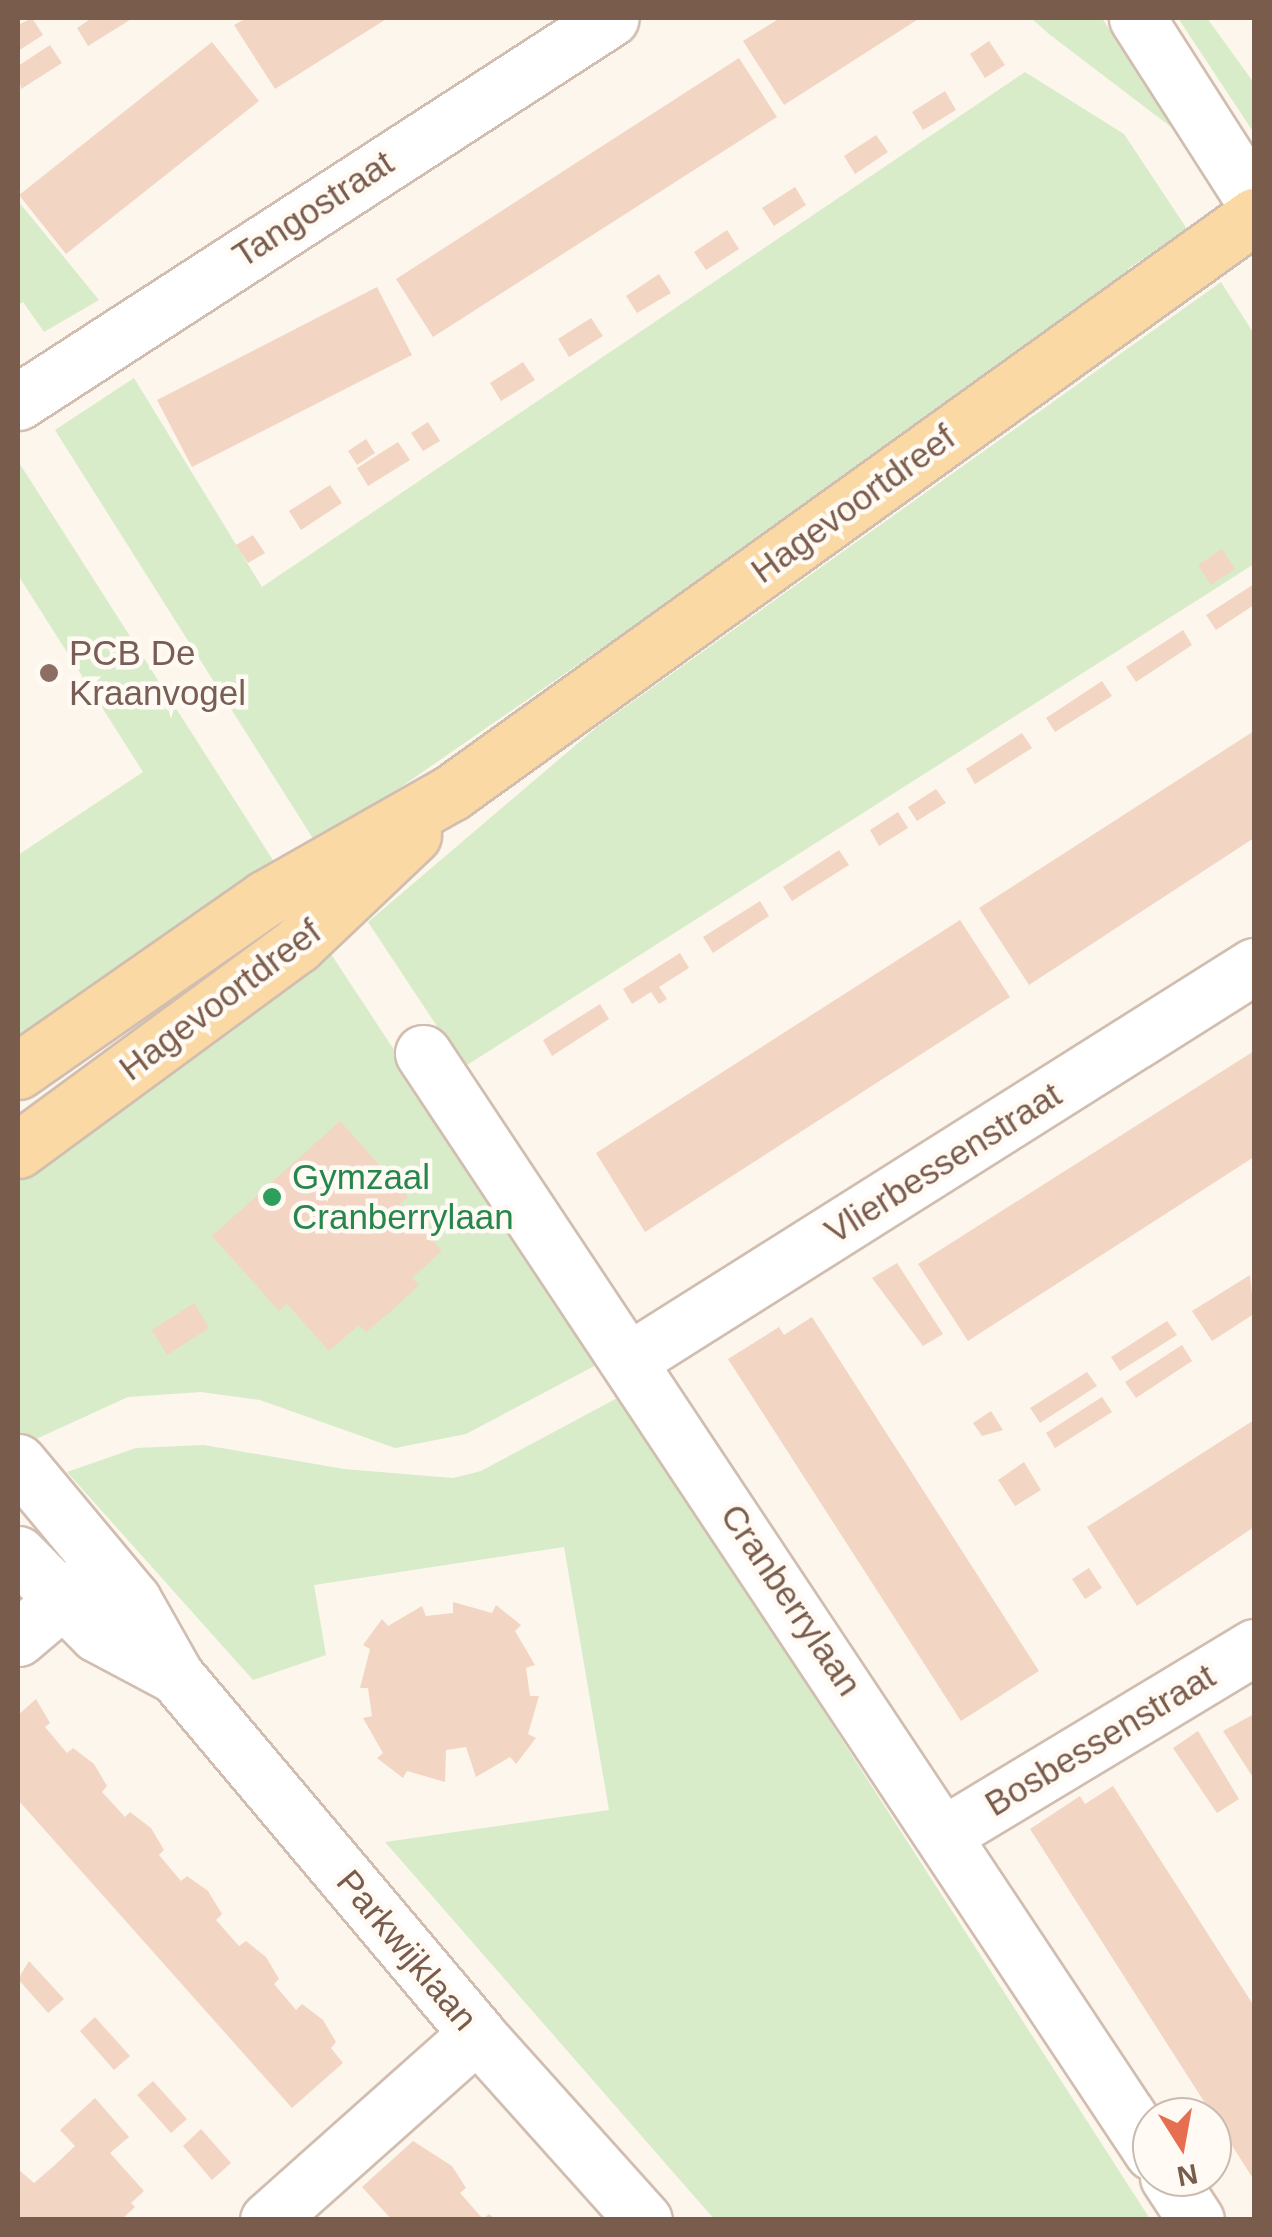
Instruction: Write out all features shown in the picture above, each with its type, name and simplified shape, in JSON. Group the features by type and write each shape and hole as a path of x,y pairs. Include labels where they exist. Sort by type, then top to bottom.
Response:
{"main road":[{"name":"Hagevoortdreef","path":"18,1150 297,945 362,866 451,793 1254,216"},
{"name":"Hagevoortdreef","path":"18,1072 266,898 362,866"}],"street":[{"name":"Tangostraat","path":"18,402 611,18"},
{"path":"1138,18 1254,201"},
{"name":"Vlierbessenstraat","path":"631,1359 1254,966"},
{"name":"Cranberrylaan","path":"423,1053 946,1833 1132,2121"},
{"name":"Parkwijklaan","path":"18,1462 133,1600 176,1676 478,2034 644,2220"},
{"name":"Parkwijklaan","path":"18,1554 58,1601 97,1634 176,1676"},
{"path":"18,1638 58,1601 104,1568"},
{"name":"Bosbessenstraat","path":"946,1833 1254,1647"},
{"path":"268,2220 478,2034"},
{"path":"1181,2197 1196,2220"}],"green space":[{"path":"1031,18 1102,18 1175,130 1049,34"},
{"path":"1178,18 1207,18 1254,83 1254,133"},
{"path":"1025,72 1124,134 1187,229 1128,269 1136,279 317,845 55,430 134,378 262,587"},
{"path":"18,201 99,300 44,332 23,302 18,305"},
{"path":"1221,282 1254,334 1254,564 464,1067 368,922 597,727"},
{"path":"18,461 278,868 18,1056 18,855 143,772 18,575"},
{"name":"Gymzaal Cranberrylaan","path":"329,951 600,1363 466,1434 395,1448 260,1400 201,1392 128,1397 23,1445 18,1439 18,1181"},
{"path":"621,1396 1132,2191 1132,2197 1150,2219 714,2219 385,1842 609,1810 564,1547 314,1585 326,1655 253,1680 67,1472 136,1448 204,1445 344,1469 453,1478 481,1471"}],"building":[{"path":"32,18 43,35 18,51 18,25"},
{"path":"92,18 133,18 88,46 77,28"},
{"path":"247,18 388,18 275,89 234,25"},
{"path":"780,18 920,18 784,105 743,41"},
{"path":"989,41 1005,65 985,78 970,54"},
{"path":"212,42 259,101 66,254 19,195"},
{"path":"50,45 62,63 21,89 18,66"},
{"path":"739,58 777,117 433,337 396,279"},
{"path":"945,91 956,110 923,130 912,112"},
{"path":"876,135 888,152 855,174 844,156"},
{"path":"795,187 806,205 774,226 762,208"},
{"path":"727,230 739,249 706,270 694,252"},
{"path":"659,274 671,293 637,313 626,296"},
{"path":"377,287 412,355 192,467 157,400"},
{"path":"591,318 603,336 569,357 558,339"},
{"path":"523,362 535,380 501,401 490,383"},
{"path":"428,422 440,441 423,451 411,433"},
{"path":"366,439 375,453 357,465 348,451"},
{"path":"398,442 410,460 368,486 357,468"},
{"path":"330,485 342,503 301,530 289,511"},
{"path":"253,535 265,553 248,563 236,545"},
{"path":"1222,549 1235,569 1211,585 1198,565"},
{"path":"1254,584 1254,605 1216,630 1206,615"},
{"path":"1183,630 1192,645 1136,682 1126,667"},
{"path":"1102,681 1112,696 1055,732 1046,718"},
{"path":"1254,731 1254,838 1029,985 979,908"},
{"path":"1022,733 1032,748 975,784 966,769"},
{"path":"936,789 946,803 917,821 908,807"},
{"path":"898,812 908,828 879,846 870,830"},
{"path":"839,850 849,865 792,901 783,887"},
{"path":"760,901 769,916 713,953 703,937"},
{"path":"960,920 1010,997 645,1232 596,1153"},
{"path":"680,953 689,968 659,987 667,999 659,1004 651,992 632,1004 623,989"},
{"path":"600,1004 609,1019 552,1056 543,1040"},
{"path":"1254,1051 1254,1157 968,1341 918,1264"},
{"path":"340,1121 408,1197 400,1204 442,1251 412,1278 419,1285 390,1312 366,1332 359,1325 329,1351 287,1304 279,1311 212,1236"},
{"path":"897,1263 943,1334 923,1346 872,1278"},
{"path":"1250,1275 1254,1314 1212,1341 1192,1311"},
{"path":"194,1303 209,1328 167,1355 152,1330"},
{"path":"812,1317 1039,1671 961,1721 728,1359 779,1327 784,1335"},
{"path":"1167,1321 1177,1335 1120,1371 1111,1357"},
{"path":"1182,1345 1192,1361 1136,1398 1125,1382"},
{"path":"1087,1372 1097,1386 1040,1423 1030,1408"},
{"path":"1102,1397 1112,1412 1055,1448 1046,1433"},
{"path":"991,1411 1003,1430 982,1436 973,1423"},
{"path":"1254,1420 1254,1527 1137,1606 1087,1527"},
{"path":"1024,1462 1041,1490 1015,1506 998,1480"},
{"path":"1089,1568 1102,1588 1085,1599 1072,1579"},
{"path":"453,1602 492,1613 496,1605 521,1625 515,1631 535,1665 526,1668 530,1696 539,1696 528,1734 536,1738 516,1764 510,1757 476,1777 466,1747 446,1750 445,1782 407,1771 403,1778 377,1758 383,1753 363,1718 372,1716 368,1688 360,1688 370,1649 363,1645 382,1619 388,1626 422,1606 426,1616 453,1613"},
{"path":"36,1699 50,1723 45,1727 67,1753 73,1748 94,1764 107,1786 102,1792 125,1817 130,1812 151,1828 164,1850 159,1855 181,1881 187,1876 208,1891 222,1914 216,1920 239,1946 246,1941 266,1957 279,1979 274,1984 296,2010 302,2004 323,2020 336,2042 331,2048 343,2063 292,2108 18,1800 18,1715"},
{"path":"1254,1714 1254,1779 1223,1731"},
{"path":"1198,1731 1239,1799 1217,1813 1173,1748"},
{"path":"1113,1786 1254,2006 1254,2180 1232,2146 1232,2097 1201,2097 1030,1829 1080,1796 1085,1804"},
{"path":"29,1961 64,1999 48,2013 18,1979"},
{"path":"95,2017 130,2056 114,2070 80,2031"},
{"path":"153,2081 187,2119 171,2133 137,2095"},
{"path":"95,2098 129,2137 110,2153 144,2191 131,2203 135,2207 121,2220 18,2220 18,2169 34,2183 55,2165 75,2146 60,2130"},
{"path":"201,2129 231,2163 212,2180 183,2146"},
{"path":"413,2141 452,2166 466,2188 460,2193 483,2219 489,2214 496,2220 392,2220 362,2187"}],"place":[{"name":"PCB De Kraanvogel","path":"49,673"},
{"name":"Gymzaal Cranberrylaan","path":"272,1197"}]}
